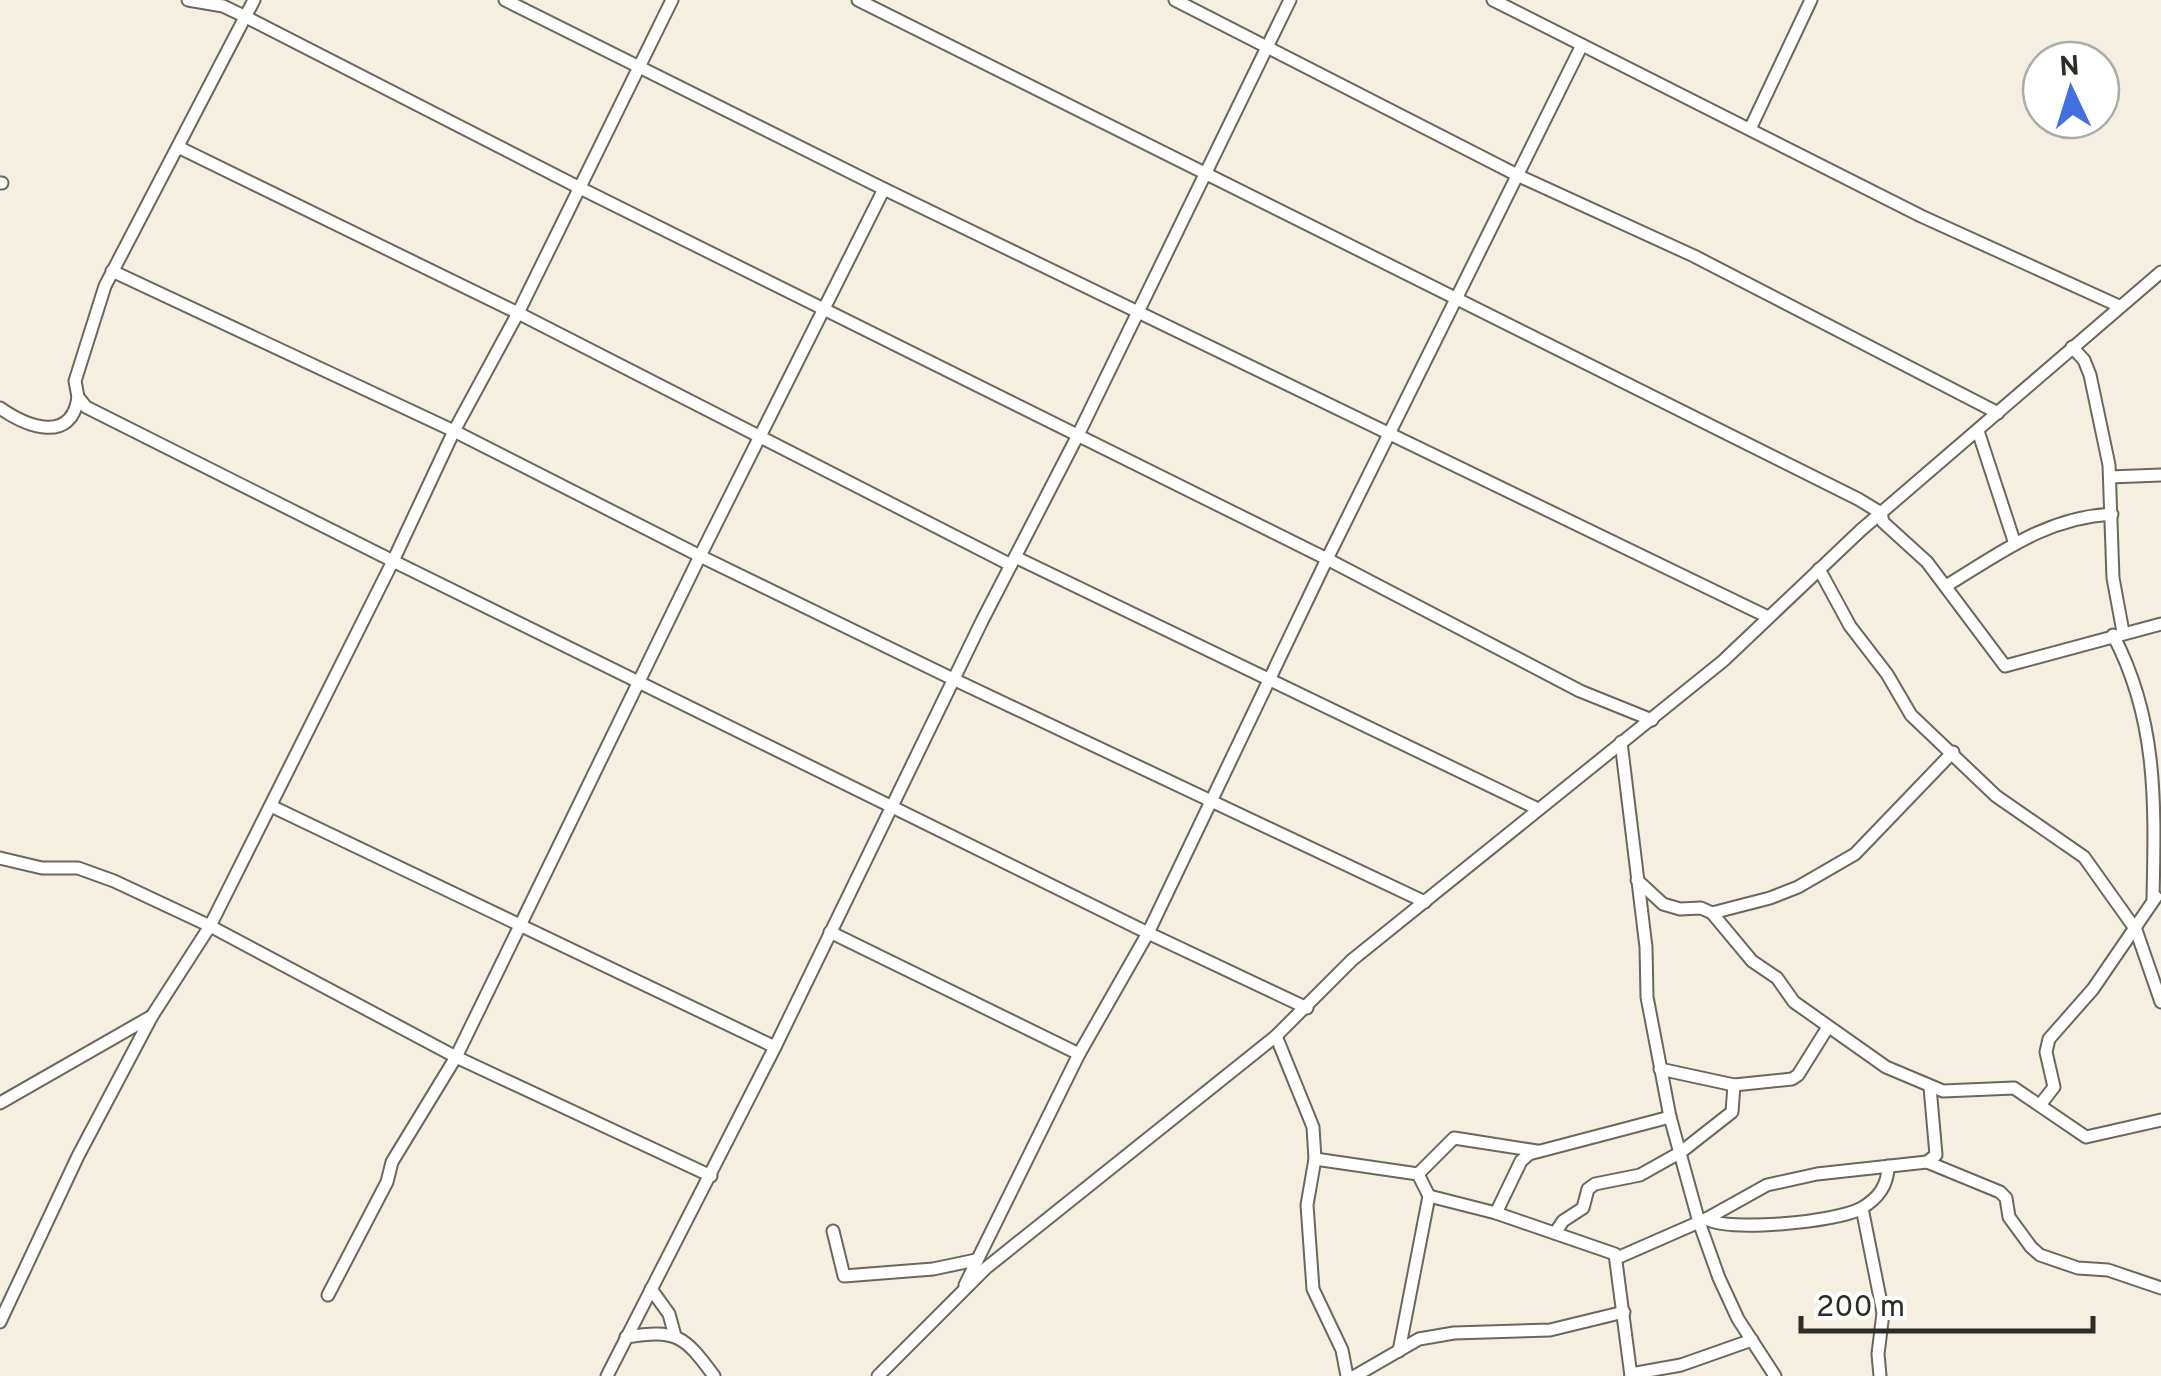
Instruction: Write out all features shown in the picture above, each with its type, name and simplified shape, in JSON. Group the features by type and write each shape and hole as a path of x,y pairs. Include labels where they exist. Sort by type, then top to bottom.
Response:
{"street":[{"path":"188,0 223,6 246,17 578,187 1327,559 1580,691 1652,720"},
{"path":"0,408 28,426 62,424 76,412 75,381 112,271 254,0"},
{"path":"505,0 884,189 1768,617"},
{"path":"0,1322 78,1156 152,1016 210,926 271,806 454,431 518,314 672,0"},
{"path":"858,0 1880,513 1883,522 1928,562 2005,666 2161,624"},
{"path":"1175,0 1519,176 1694,256 1998,413"},
{"path":"607,1376 711,1176 1290,0"},
{"path":"1493,0 1986,247 2118,306"},
{"path":"1750,128 1811,0"},
{"path":"963,1290 1080,1054 1148,933 1327,559 1582,45"},
{"path":"178,147 760,438 1538,809"},
{"path":"328,1295 387,1182 392,1162 456,1057 884,189"},
{"path":"112,271 454,431 953,679 1424,902"},
{"path":"878,1376 963,1290 1276,1036 1352,960 1723,661 1880,513 2161,272"},
{"path":"2040,1104 2054,1087 2046,1052 2049,1039 2094,989 2157,895 2158,783 2140,696 2118,634 2110,477 2090,375 2084,360 2072,347"},
{"path":"78,397 86,407 393,561 1307,1008"},
{"path":"1978,431 2015,544"},
{"path":"2110,477 2161,475"},
{"path":"1946,586 2061,521 2112,514"},
{"path":"1818,569 1850,626 1911,715 1996,796 2084,857 2136,930 2161,1002"},
{"path":"1622,742 1646,947 1647,997 1670,1117 1733,1310 1775,1376"},
{"path":"1712,913 1798,887 1856,854 1953,752"},
{"path":"271,806 775,1047"},
{"path":"0,858 42,868 94,872 210,926 456,1057 711,1176"},
{"path":"1637,880 1672,908 1706,908 1752,961 1777,978 1794,1002 1886,1067 1930,1087 1955,1092 2014,1088 2090,1138 2161,1120"},
{"path":"830,932 1080,1054"},
{"path":"0,1103 152,1016"},
{"path":"1660,1068 1734,1085 1795,1078 1828,1026"},
{"path":"1276,1036 1312,1124 1315,1159 1307,1205 1312,1289 1351,1376 1410,1343 1435,1336 1550,1330 1624,1312"},
{"path":"1668,1103 1684,1076"},
{"path":"1555,1233 1562,1221 1583,1208 1588,1189 1595,1184 1640,1176 1681,1152 1732,1112 1734,1085"},
{"path":"1928,1162 1936,1154 1930,1087"},
{"path":"1496,1213 1521,1160 1536,1150 1670,1117"},
{"path":"1418,1174 1454,1138 1536,1150"},
{"path":"1315,1159 1418,1174"},
{"path":"1617,1258 1778,1181 1928,1162 2000,1192 2006,1198 2009,1218 2030,1248 2040,1255 2078,1268 2108,1270 2161,1288"},
{"path":"1702,1220 1734,1225 1832,1217 1862,1208 1884,1188 1888,1166"},
{"path":"1399,1351 1430,1196 1418,1174"},
{"path":"1430,1196 1496,1213 1611,1252 1617,1258 1631,1375 1681,1365 1752,1340"},
{"path":"1862,1208 1883,1313 1878,1354 1880,1376"},
{"path":"833,1231 844,1276 933,1269 976,1260"},
{"path":"651,1289 668,1314 675,1336"},
{"path":"626,1337 658,1332 675,1336 692,1348 714,1376"}]}
